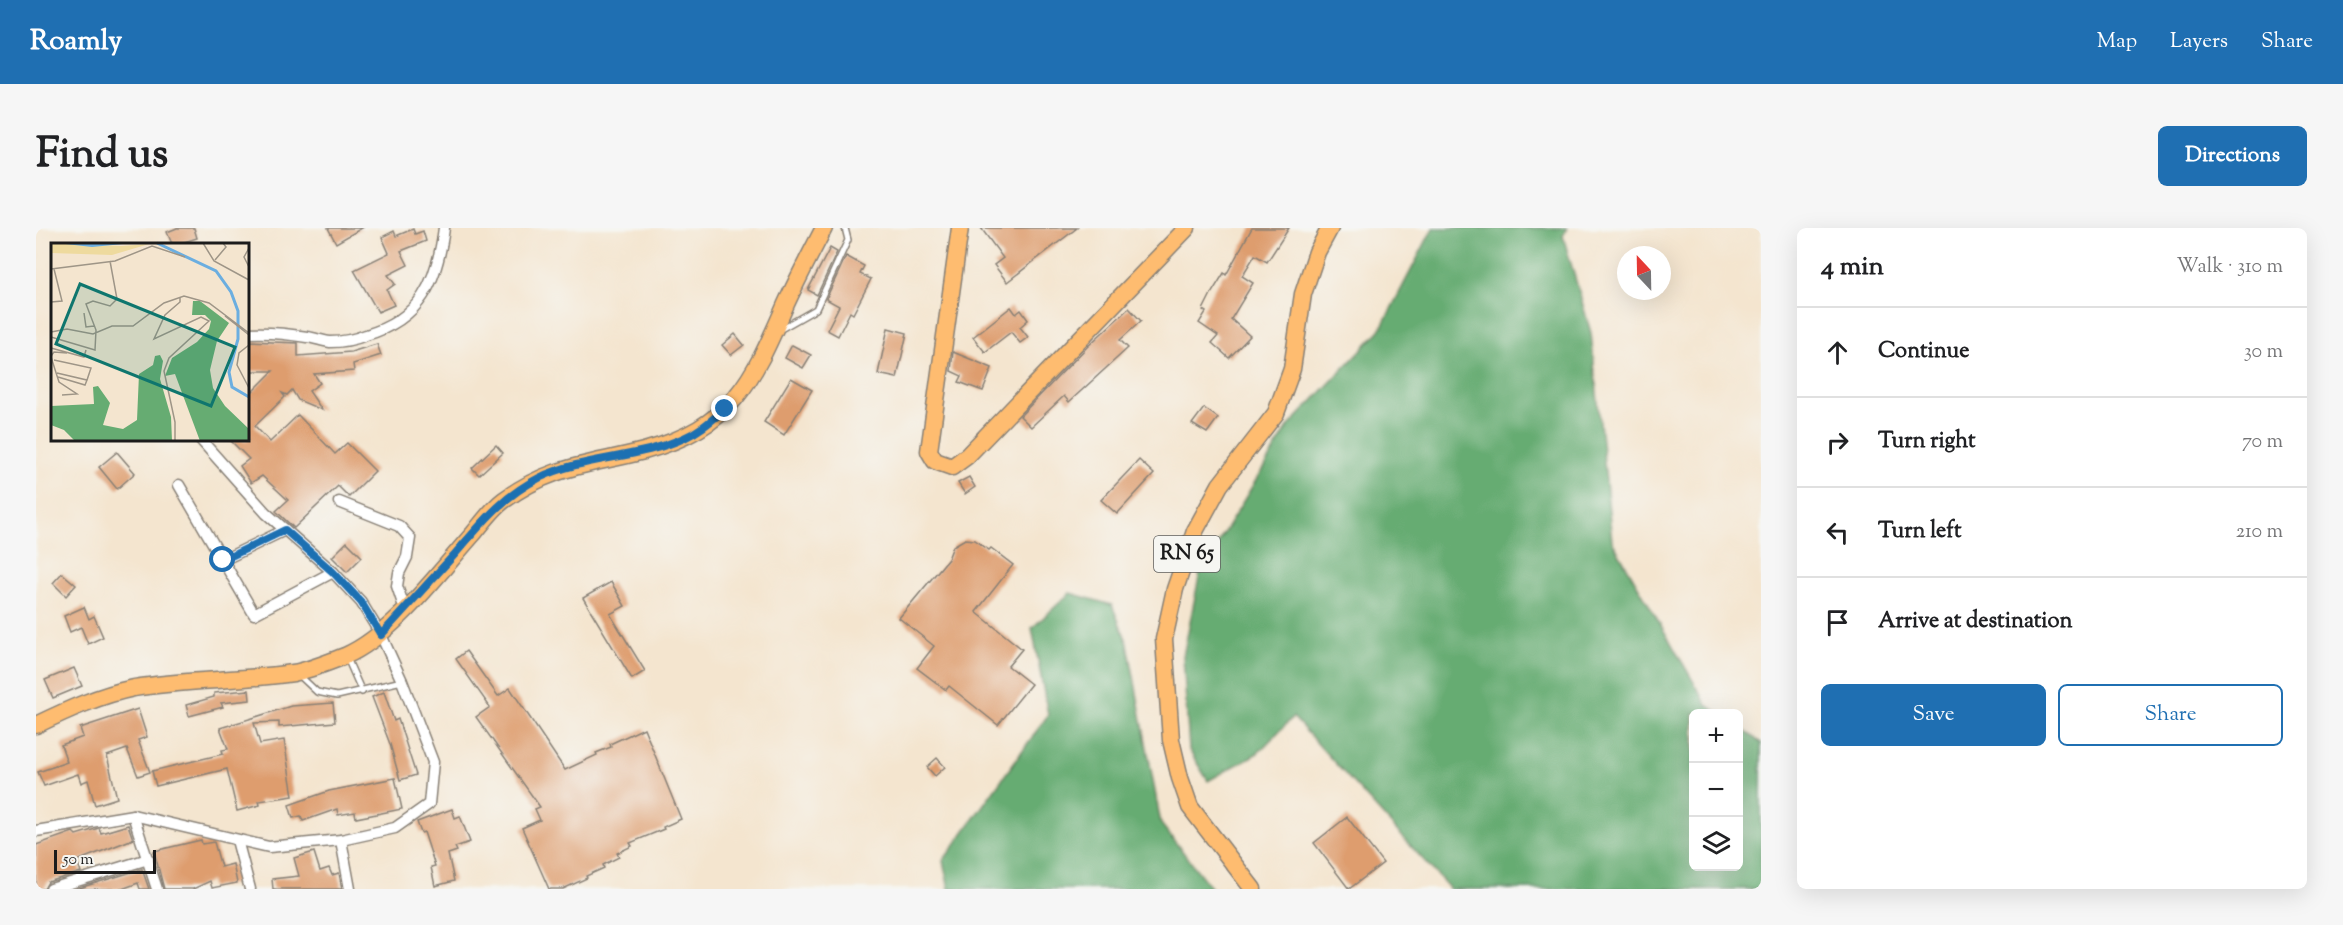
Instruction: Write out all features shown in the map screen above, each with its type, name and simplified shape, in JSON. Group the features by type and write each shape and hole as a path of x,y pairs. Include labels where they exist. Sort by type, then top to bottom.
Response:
{"main road":[{"path":"36,725 76,706 133,688 296,673 345,656 367,645 381,635 405,610 502,501 511,495 558,470 671,443 701,428 725,409 759,366 824,228"},
{"path":"960,228 929,451 935,461 952,467 967,456 1187,228"},
{"name":"RN 65","path":"1253,889 1190,807 1171,740 1164,639 1174,589 1195,531 1220,485 1276,413 1292,369 1303,294 1317,252 1330,228"}],"street":[{"path":"249,333 305,336 331,342 381,331 406,316 425,296 436,267 444,228"},
{"path":"36,831 133,815 269,847 340,840 395,828 429,804 433,762 402,681 381,635 361,602 333,572 266,513 202,441"},
{"path":"179,485 254,614 333,572"},
{"path":"339,502 399,526 410,538 407,556 399,573 397,586 405,610"},
{"path":"223,560 285,530"},
{"path":"133,815 157,889"},
{"path":"237,840 250,889"},
{"path":"340,840 350,889"},
{"path":"51,889 148,859"}],"lane":[{"path":"773,334 816,309 848,240 845,228"},
{"path":"345,656 362,692"},
{"path":"296,673 317,692 338,696 402,681"}],"green space":[{"path":"1433,228 1567,228 1563,236 1591,333 1612,541 1707,705 1713,709 1689,709 1689,871 1743,871 1743,730 1761,743 1761,889 1450,889 1293,717 1258,753 1208,781 1189,750 1183,656 1200,572 1289,426 1380,330"},
{"path":"1070,593 1112,605 1128,644 1161,824 1212,889 949,889 943,861 1048,715 1032,628"}],"building":[{"path":"177,228 194,228 197,238 181,243 172,243 167,232"},
{"path":"328,228 362,228 336,243"},
{"path":"981,228 1077,228 1007,282 994,265 1003,258"},
{"path":"1252,228 1289,228 1267,262 1255,255 1242,276 1253,283 1231,319 1250,336 1229,358 1212,343 1218,336 1199,323 1206,312 1203,310 1211,294 1224,273 1226,275"},
{"path":"413,229 415,234 423,231 426,241 401,251 408,265 388,275 395,284 387,290 394,305 378,312 354,270 389,253 382,237 394,231 396,236"},
{"path":"830,248 837,252 817,295 808,290"},
{"path":"846,256 864,266 860,274 871,279 853,314 850,312 838,336 827,330 839,306 826,299"},
{"path":"1011,307 1016,314 1021,310 1028,320 1020,327 1028,337 1020,343 1011,332 985,352 973,337"},
{"path":"1129,308 1141,321 1120,340 1128,348 1069,402 1064,396 1031,427 1020,416 1087,347"},
{"path":"888,328 907,333 897,378 878,374"},
{"path":"735,334 744,345 731,355 722,345"},
{"path":"249,341 298,343 298,356 351,352 377,344 381,355 353,364 354,371 314,374 320,383 309,391 322,410 298,400 292,390 287,395 282,393 285,397 255,426 270,442 298,415 335,454 347,443 375,471 349,497 338,486 294,528 276,511 288,500 262,476 251,483 240,466 249,459 231,441 249,441 249,395 273,371 249,371"},
{"path":"792,345 811,355 803,368 785,358"},
{"path":"953,352 992,368 983,391 959,382 962,376 951,371"},
{"path":"791,378 812,390 784,435 764,422"},
{"path":"1204,408 1218,418 1207,433 1192,424"},
{"path":"496,445 503,453 479,475 472,468"},
{"path":"117,452 135,473 117,489 99,467"},
{"path":"1139,460 1154,474 1117,514 1101,500"},
{"path":"969,477 975,487 965,494 958,483"},
{"path":"965,539 975,540 989,550 991,548 1013,565 976,612 1022,649 1008,666 1031,684 998,725 949,686 946,690 917,668 934,646 899,618 948,559 953,546"},
{"path":"347,542 362,557 347,572 332,557"},
{"path":"62,573 76,585 66,596 53,583"},
{"path":"611,582 625,606 610,614 645,671 632,679 583,598"},
{"path":"84,607 89,619 94,616 103,637 88,644 81,627 70,632 64,616"},
{"path":"466,651 498,696 510,688 565,770 611,747 610,744 644,728 681,819 663,827 664,829 630,843 632,846 617,853 619,857 603,865 604,868 586,876 587,878 563,889 549,889 522,828 540,820 535,809 540,807 476,717 490,707 456,659"},
{"path":"74,668 82,686 53,698 45,680"},
{"path":"249,690 250,700 221,703 223,707 189,716 186,705 214,697 214,693"},
{"path":"384,692 394,721 398,719 416,775 400,780 390,744 372,697"},
{"path":"333,703 335,722 279,727 279,722 254,723 260,744 284,740 293,796 259,801 260,805 237,811 227,769 156,786 152,771 223,754 222,750 228,749 220,728 291,706"},
{"path":"138,709 147,737 138,740 150,772 138,776 127,749 107,756 117,798 95,805 88,780 81,783 78,774 44,786 38,772 67,762 61,745 83,737 80,728"},
{"path":"937,758 945,767 935,776 927,767"},
{"path":"395,778 402,809 356,818 355,812 338,815 337,809 303,821 301,816 293,818 289,805 329,791"},
{"path":"452,809 455,818 460,816 470,842 455,847 457,851 448,854 454,881 435,886 431,867 435,866 424,832 421,833 417,822"},
{"path":"1347,817 1383,863 1349,889 1314,843"},
{"path":"128,825 133,839 77,861 81,872 48,882 44,889 36,889 36,845 73,832 76,835 99,828 101,833"},
{"path":"201,840 202,844 214,842 221,867 233,864 237,883 212,888 210,881 193,889 164,889 154,851"},
{"path":"314,852 320,871 329,868 332,875 339,873 342,889 273,889 272,879 299,876 294,858"},
{"path":"142,869 149,889 140,889 138,883 122,889 76,889"}],"route":[{"path":"223,560 285,530 333,572 361,602 381,635 502,501 538,479 558,470 640,452 686,437 725,409"}]}
